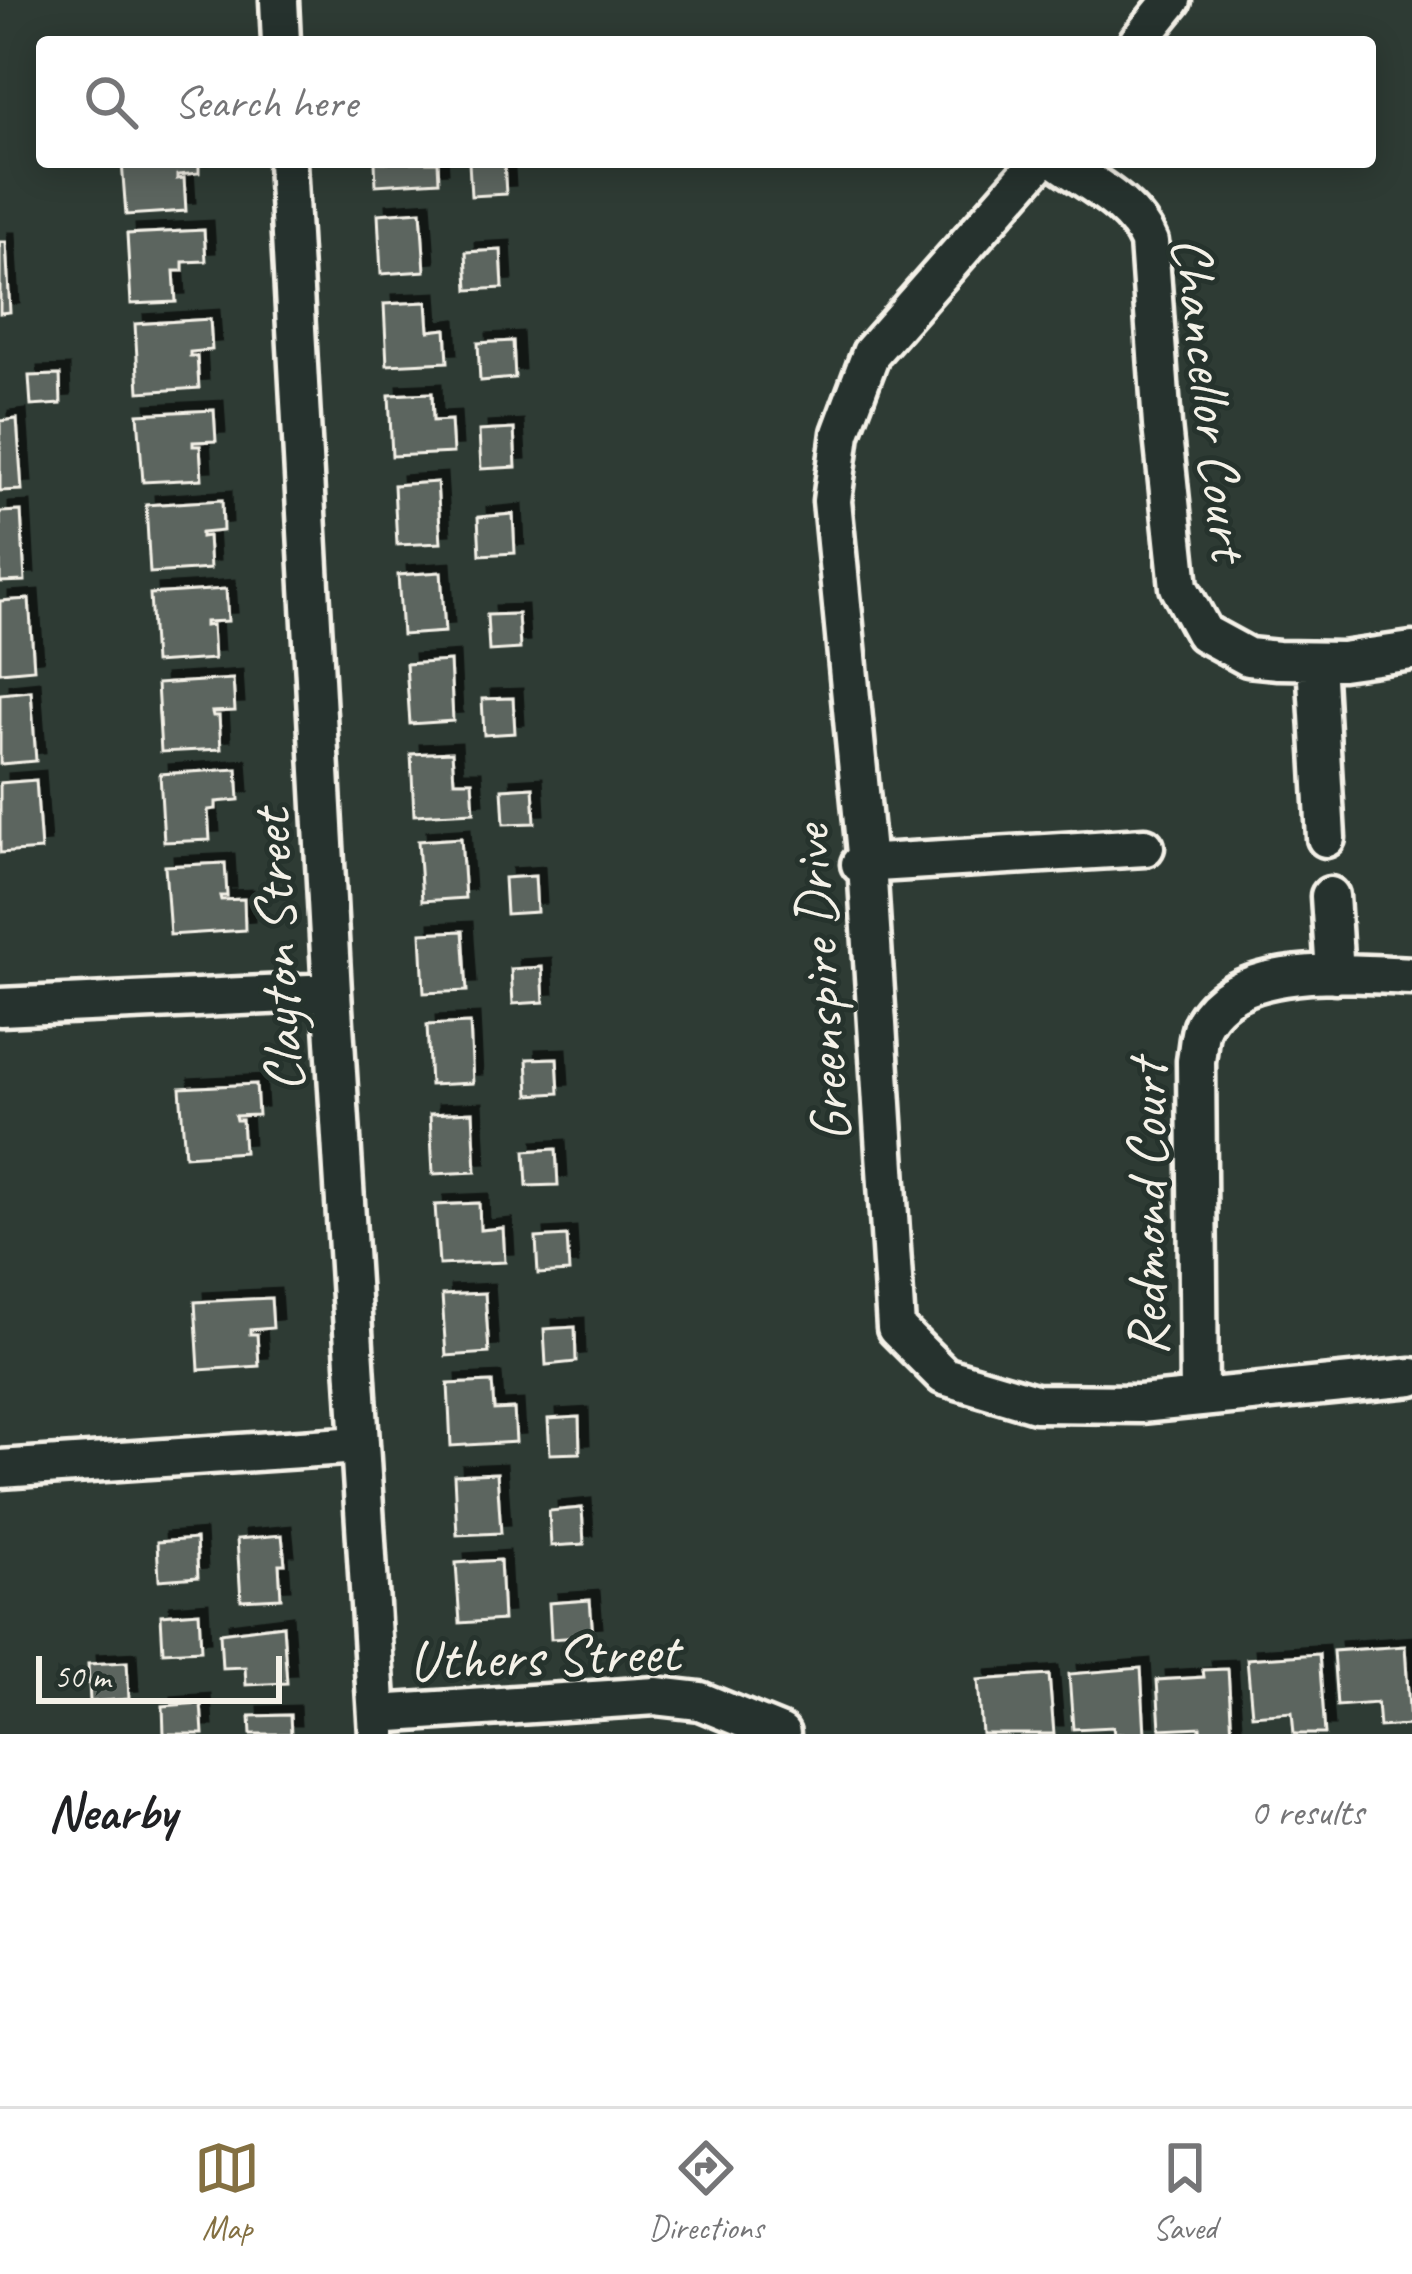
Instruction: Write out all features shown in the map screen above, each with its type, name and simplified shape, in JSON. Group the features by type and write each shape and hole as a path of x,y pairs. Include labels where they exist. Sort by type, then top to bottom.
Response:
{"street":[{"path":"279,0 281,36"},
{"path":"1143,36 1172,0"},
{"name":"Clayton Street","path":"287,168 378,1724"},
{"name":"Greenspire Drive","path":"1035,168 871,353 841,433 832,501 896,1328 944,1376 1035,1403 1140,1404 1412,1377"},
{"name":"Chancellor Court","path":"1068,168 1126,209 1142,225 1149,242 1179,587 1204,633 1248,657 1316,661 1412,651"},
{"path":"1316,661 1326,838"},
{"path":"863,864 1144,848"},
{"path":"1330,896 1335,974"},
{"name":"Redmond Court","path":"1198,1398 1196,1061 1202,1025 1222,1002 1255,983 1335,974 1412,976"},
{"path":"0,1007 332,992"},
{"path":"0,1469 360,1445"},
{"name":"Uthers Street","path":"378,1724 656,1696 700,1701 781,1734"}],"building":[{"path":"122,168 199,168 199,173 177,175 177,179 184,178 186,211 126,215"},
{"path":"375,168 438,168 439,181 376,185"},
{"path":"469,168 504,168 506,194 471,196"},
{"path":"421,211 425,271 381,274 378,214"},
{"path":"204,230 206,261 183,262 183,271 174,271 176,302 131,304 127,234"},
{"path":"0,242 6,242 10,312 0,313"},
{"path":"501,250 503,288 468,290 466,252"},
{"path":"427,302 429,331 446,329 448,362 387,365 384,304"},
{"path":"210,319 212,350 190,352 197,356 199,388 139,392 135,324"},
{"path":"513,341 515,378 480,381 478,343"},
{"path":"60,375 61,404 31,406 29,376"},
{"path":"432,393 433,421 451,420 453,453 392,456 389,395"},
{"path":"214,410 216,441 193,442 200,446 202,479 143,482 138,414"},
{"path":"17,419 22,490 0,491 0,421"},
{"path":"514,429 516,467 481,469 479,431"},
{"path":"437,482 441,543 397,545 394,485"},
{"path":"222,500 223,531 201,533 201,537 208,536 210,569 150,573 146,505"},
{"path":"21,511 25,581 0,582 0,512"},
{"path":"513,514 515,553 480,555 478,517"},
{"path":"441,572 445,632 402,635 398,575"},
{"path":"226,589 228,621 205,622 205,626 212,625 214,659 154,663 150,594"},
{"path":"29,599 34,669 0,672 0,601"},
{"path":"518,614 520,649 489,651 487,615"},
{"path":"450,661 453,721 410,724 406,664"},
{"path":"233,679 235,711 212,712 219,716 221,749 161,752 157,684"},
{"path":"31,691 36,761 0,764 0,694"},
{"path":"513,698 515,733 484,735 482,699"},
{"path":"452,752 454,781 472,781 474,812 414,815 411,754"},
{"path":"237,769 239,800 216,802 216,809 208,810 210,840 164,842 160,774"},
{"path":"36,780 41,850 0,853 0,783"},
{"path":"533,787 535,823 504,824 502,789"},
{"path":"461,838 465,898 422,901 418,841"},
{"path":"225,863 227,896 220,896 221,900 244,899 245,930 170,935 165,866"},
{"path":"535,876 537,912 506,914 504,878"},
{"path":"463,931 467,991 424,993 421,933"},
{"path":"542,967 544,1002 513,1004 511,969"},
{"path":"470,1023 473,1083 430,1085 427,1025"},
{"path":"557,1058 559,1093 529,1095 527,1059"},
{"path":"256,1084 258,1115 235,1116 242,1120 244,1152 185,1156 180,1088"},
{"path":"473,1112 476,1172 433,1174 430,1114"},
{"path":"556,1149 558,1185 527,1186 525,1151"},
{"path":"479,1203 480,1230 503,1228 505,1262 439,1265 435,1205"},
{"path":"567,1236 569,1272 538,1274 536,1238"},
{"path":"485,1293 489,1353 446,1356 442,1295"},
{"path":"271,1298 273,1328 250,1330 257,1334 259,1366 199,1370 195,1302"},
{"path":"575,1327 576,1362 546,1365 544,1329"},
{"path":"492,1382 494,1410 514,1409 516,1442 451,1446 448,1384"},
{"path":"579,1417 580,1453 550,1454 548,1419"},
{"path":"497,1473 501,1533 457,1535 454,1475"},
{"path":"582,1508 584,1544 551,1546 549,1511"},
{"path":"282,1535 281,1598 241,1600 237,1539"},
{"path":"196,1539 198,1577 159,1580 157,1542"},
{"path":"500,1560 503,1620 460,1623 456,1563"},
{"path":"590,1600 593,1636 551,1639 549,1603"},
{"path":"199,1612 201,1650 163,1652 161,1615"},
{"path":"283,1625 287,1683 246,1685 245,1667 222,1668 220,1633"},
{"path":"1405,1646 1410,1725 1379,1727 1377,1703 1337,1706 1333,1651"},
{"path":"1319,1654 1325,1734 1294,1734 1292,1712 1252,1715 1247,1659"},
{"path":"127,1662 129,1699 90,1702 88,1664"},
{"path":"1141,1668 1145,1734 1114,1734 1113,1727 1073,1729 1069,1674"},
{"path":"1228,1669 1232,1734 1201,1734 1201,1727 1160,1729 1157,1680 1204,1677 1203,1670"},
{"path":"1049,1675 1054,1734 982,1734 978,1680"},
{"path":"201,1703 203,1734 164,1734 163,1706"},
{"path":"290,1715 291,1734 251,1734 250,1716"}]}
